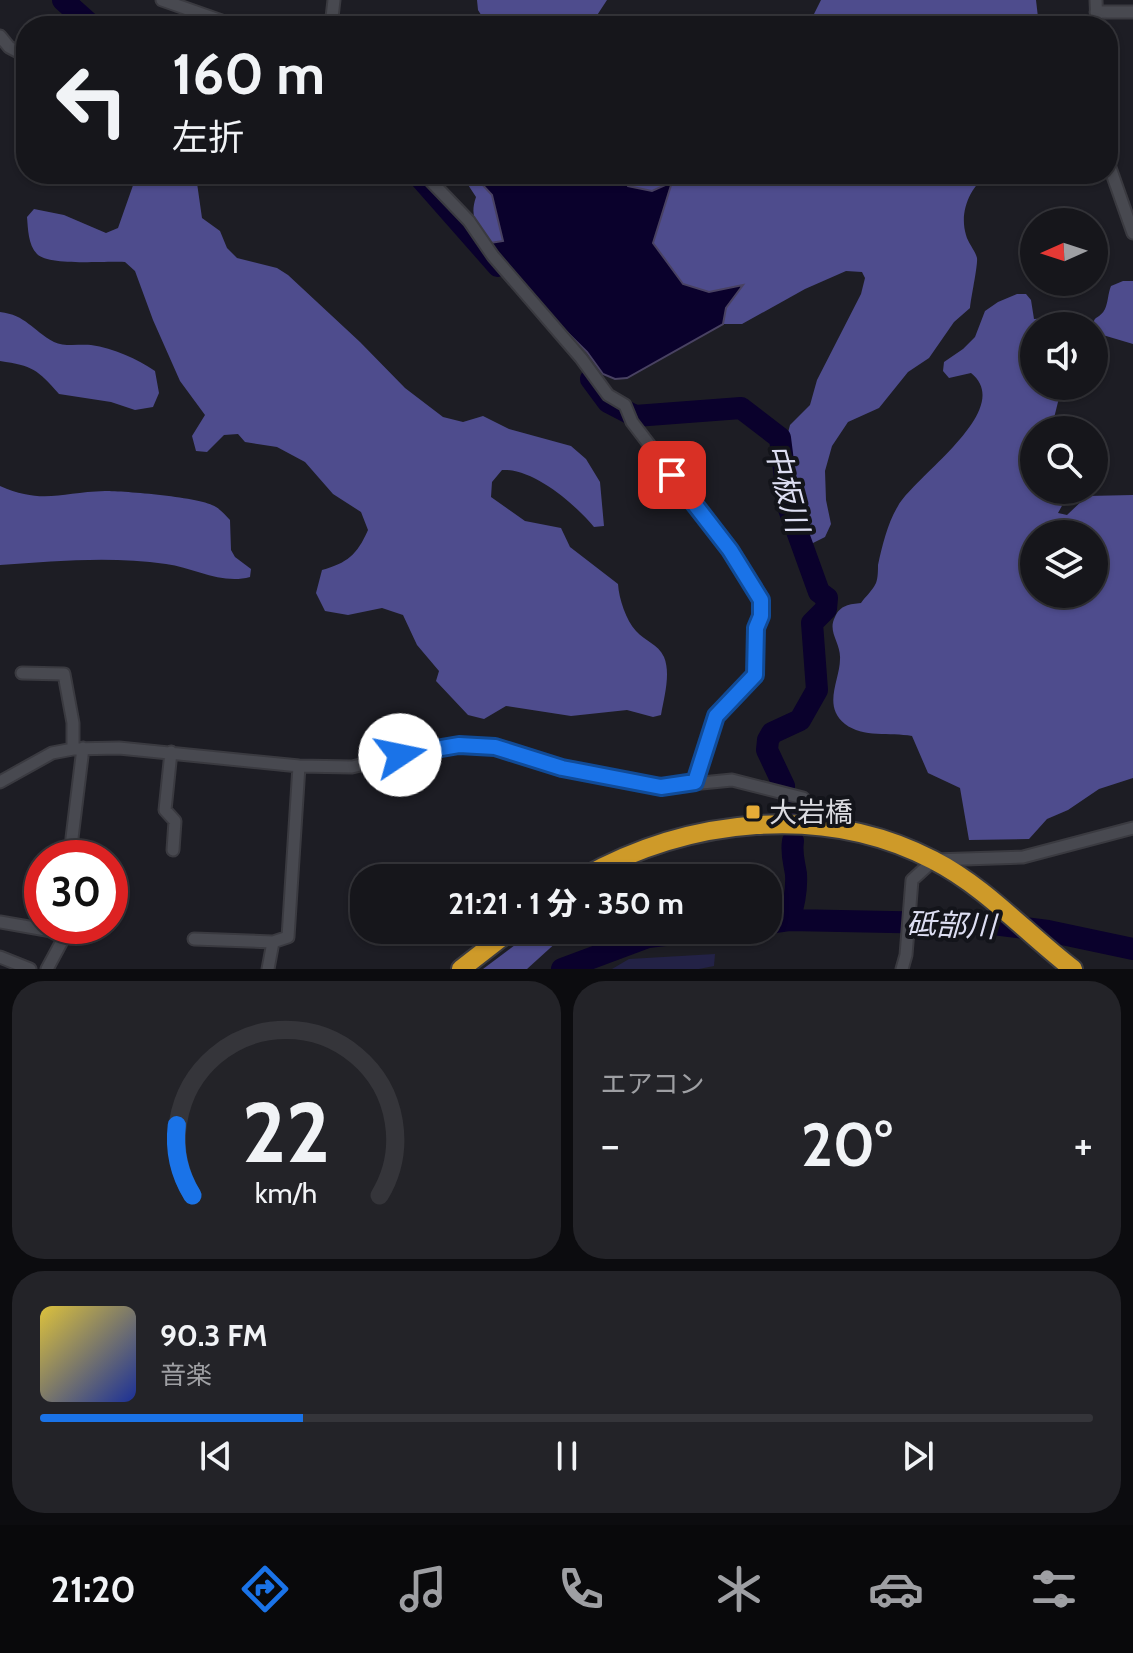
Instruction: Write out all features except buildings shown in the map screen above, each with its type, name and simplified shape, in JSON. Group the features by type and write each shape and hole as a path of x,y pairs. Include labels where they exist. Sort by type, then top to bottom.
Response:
{"highway":[{"path":"609,864 625,856 710,830 770,824 831,827 884,840 934,860 989,900 1066,964"},
{"path":"461,969 493,944"}],"street":[{"path":"162,0 208,16"},
{"path":"1096,6 1133,12"},
{"path":"0,36 16,51"},
{"path":"434,184 469,221 493,256 581,358 601,387 625,405 632,422 730,550 761,600 761,616 756,628 755,675 716,716 695,782"},
{"path":"1116,184 1133,233"},
{"path":"22,673 64,674 78,748 72,840"},
{"path":"0,782 52,753 78,748 119,748 299,766 352,767 459,745 495,747 562,768 661,787 732,780 803,798 831,827"},
{"path":"171,752 165,810 175,821 173,850"},
{"path":"194,939 273,942 288,937 299,766"},
{"path":"902,969 906,955 912,880 934,860 1023,857 1133,828"},
{"path":"0,922 24,925"},
{"path":"268,969 273,942"},
{"path":"47,969 60,944"},
{"path":"0,957 30,969"}],"shaded area":[{"path":"477,0 607,0 597,16 482,16"},
{"path":"821,0 1036,0 1038,16 813,16"},
{"path":"133,184 197,184 202,218 220,231 227,248 237,258 277,268 288,275 405,388 443,417 463,422 483,416 509,429 571,446 586,459 600,482 604,526 594,527 552,489 514,471 502,470 492,482 491,497 525,521 561,528 570,547 618,584 632,626 664,657 667,678 661,715 653,717 627,710 571,716 506,706 484,719 468,715 436,681 439,671 417,645 403,615 382,608 348,615 325,611 316,593 322,570 345,561 360,546 368,530 361,512 333,494 305,462 277,447 245,442 238,434 224,435 207,452 196,451 192,436 205,415 180,381 135,271 125,262 43,258 32,246 27,217 34,209 64,215 106,233 118,228"},
{"path":"468,184 481,184 492,195 503,241 490,243 478,227 473,210 476,197"},
{"path":"482,184 627,184 652,191 671,184 653,243 683,284 709,292 743,285 726,308 723,324 627,378 615,379 603,374 587,352 522,288 490,243 503,241 492,195"},
{"path":"627,184 669,184 652,191"},
{"path":"671,184 978,184 971,193 964,218 966,235 977,258 970,308 954,322 929,358 908,372 879,408 848,422 832,446 825,471 831,524 825,537 811,544 805,540 788,484 783,452 790,425 810,405 817,380 861,294 865,278 862,272 846,271 805,289 742,324 723,324 726,308 742,286 709,292 683,284 653,243"},
{"path":"1133,281 1133,344 1108,337 1108,312 1104,312 1111,286"},
{"path":"1017,294 1031,300 1033,312 1020,312 1020,400 1058,400 1054,416 1020,416 1020,504 1063,504 1058,513 1067,515 1079,504 1108,504 1108,496 1133,495 1133,778 1099,789 1068,810 1047,819 1029,839 969,840 960,788 928,773 912,736 877,734 852,728 838,717 833,701 840,653 833,633 835,617 843,608 861,603 875,586 883,542 898,506 958,441 981,405 982,388 971,373 949,378 943,371 944,362 975,337 985,311"},
{"path":"0,312 23,320 58,344 108,349 155,371 159,393 153,407 135,410 111,402 59,394 34,370 0,361"},
{"path":"0,486 28,495 115,491 208,503 230,520 231,550 251,569 250,577 229,579 177,566 125,560 0,565"},
{"path":"516,944 555,944 527,969 483,969"},
{"path":"715,954 714,966 699,969 612,969 629,959"}],"waterway":[{"name":"中板川","path":"63,0 81,16"},
{"name":"中板川","path":"426,184 498,266"},
{"name":"中板川","path":"591,379 608,402 635,416 741,408 780,438 789,509 819,592 827,598 826,609 812,623 817,690 800,720 772,733 768,740 767,750 784,786"},
{"name":"中板川","path":"789,813 791,802"},
{"name":"中板川","path":"789,920 796,886 793,841"},
{"name":"砥部川","path":"782,921 993,924 1048,931 1133,949"},
{"name":"砥部川","path":"562,969 629,944"}],"place":[{"name":"大岩橋","path":"753,812"}],"route":[{"path":"400,755 459,745 495,747 562,768 661,787 695,782 716,716 755,675 756,628 761,616 761,600 745,570 672,475"}]}
